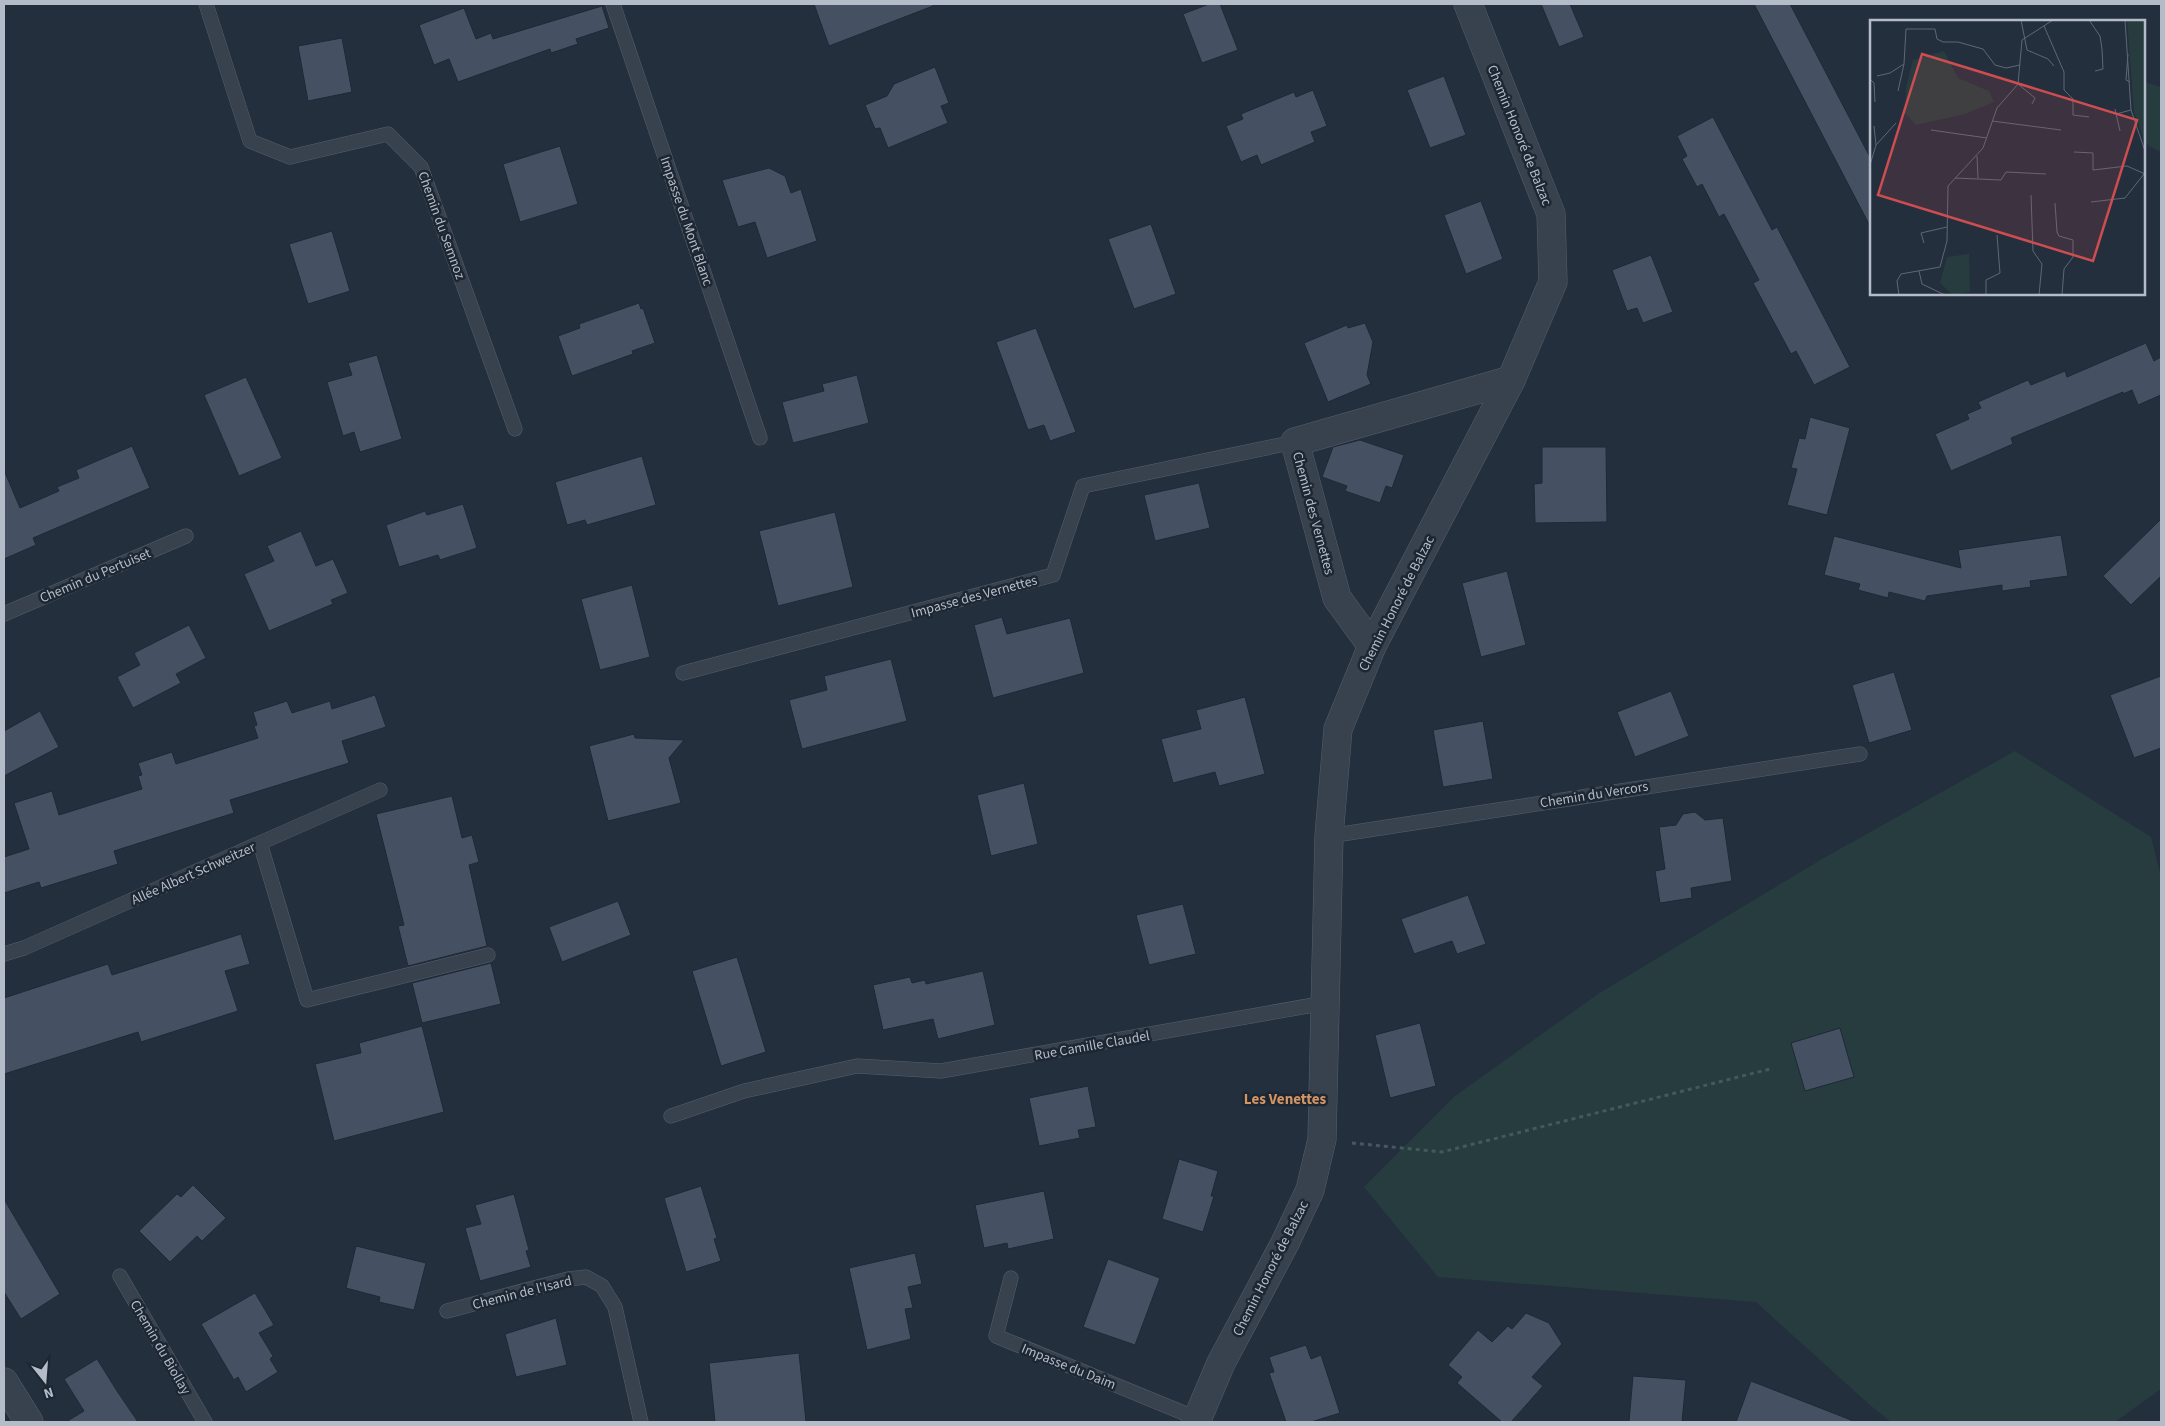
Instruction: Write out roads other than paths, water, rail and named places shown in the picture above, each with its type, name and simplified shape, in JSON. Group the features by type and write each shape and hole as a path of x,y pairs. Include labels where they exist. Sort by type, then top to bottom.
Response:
{"street":[{"name":"Chemin Honoré de Balzac","path":"1196,1420 1221,1363 1285,1243 1310,1190 1322,1140 1329,836 1338,729 1372,646 1511,380 1553,282 1551,214 1468,4"},
{"name":"Chemin des Vernettes","path":"1372,646 1337,598 1295,442 1511,380"},
{"path":"4,1382 29,1422"}],"lane":[{"name":"Chemin du Semnoz","path":"206,4 250,141 290,158 388,134 422,167 515,430"},
{"name":"Impasse du Mont Blanc","path":"613,4 760,438"},
{"name":"Impasse des Vernettes","path":"683,672 1053,575 1083,486 1295,442"},
{"name":"Chemin du Pertuiset","path":"4,614 186,536"},
{"name":"Chemin du Vercors","path":"1329,836 1860,754"},
{"path":"260,843 380,790"},
{"name":"Allée Albert Schweitzer","path":"4,954 24,948 260,843 307,1000 488,955"},
{"name":"Rue Camille Claudel","path":"671,1116 744,1091 857,1066 942,1071 1325,1003"},
{"name":"Chemin du Biollay","path":"120,1276 202,1421"},
{"name":"Chemin de l'Isard","path":"447,1311 568,1279 586,1277 602,1286 615,1308 641,1422"},
{"name":"Impasse du Daim","path":"1011,1278 996,1336 1196,1420"}],"district":[{"name":"Les Venettes","path":"1285,1099"}]}
